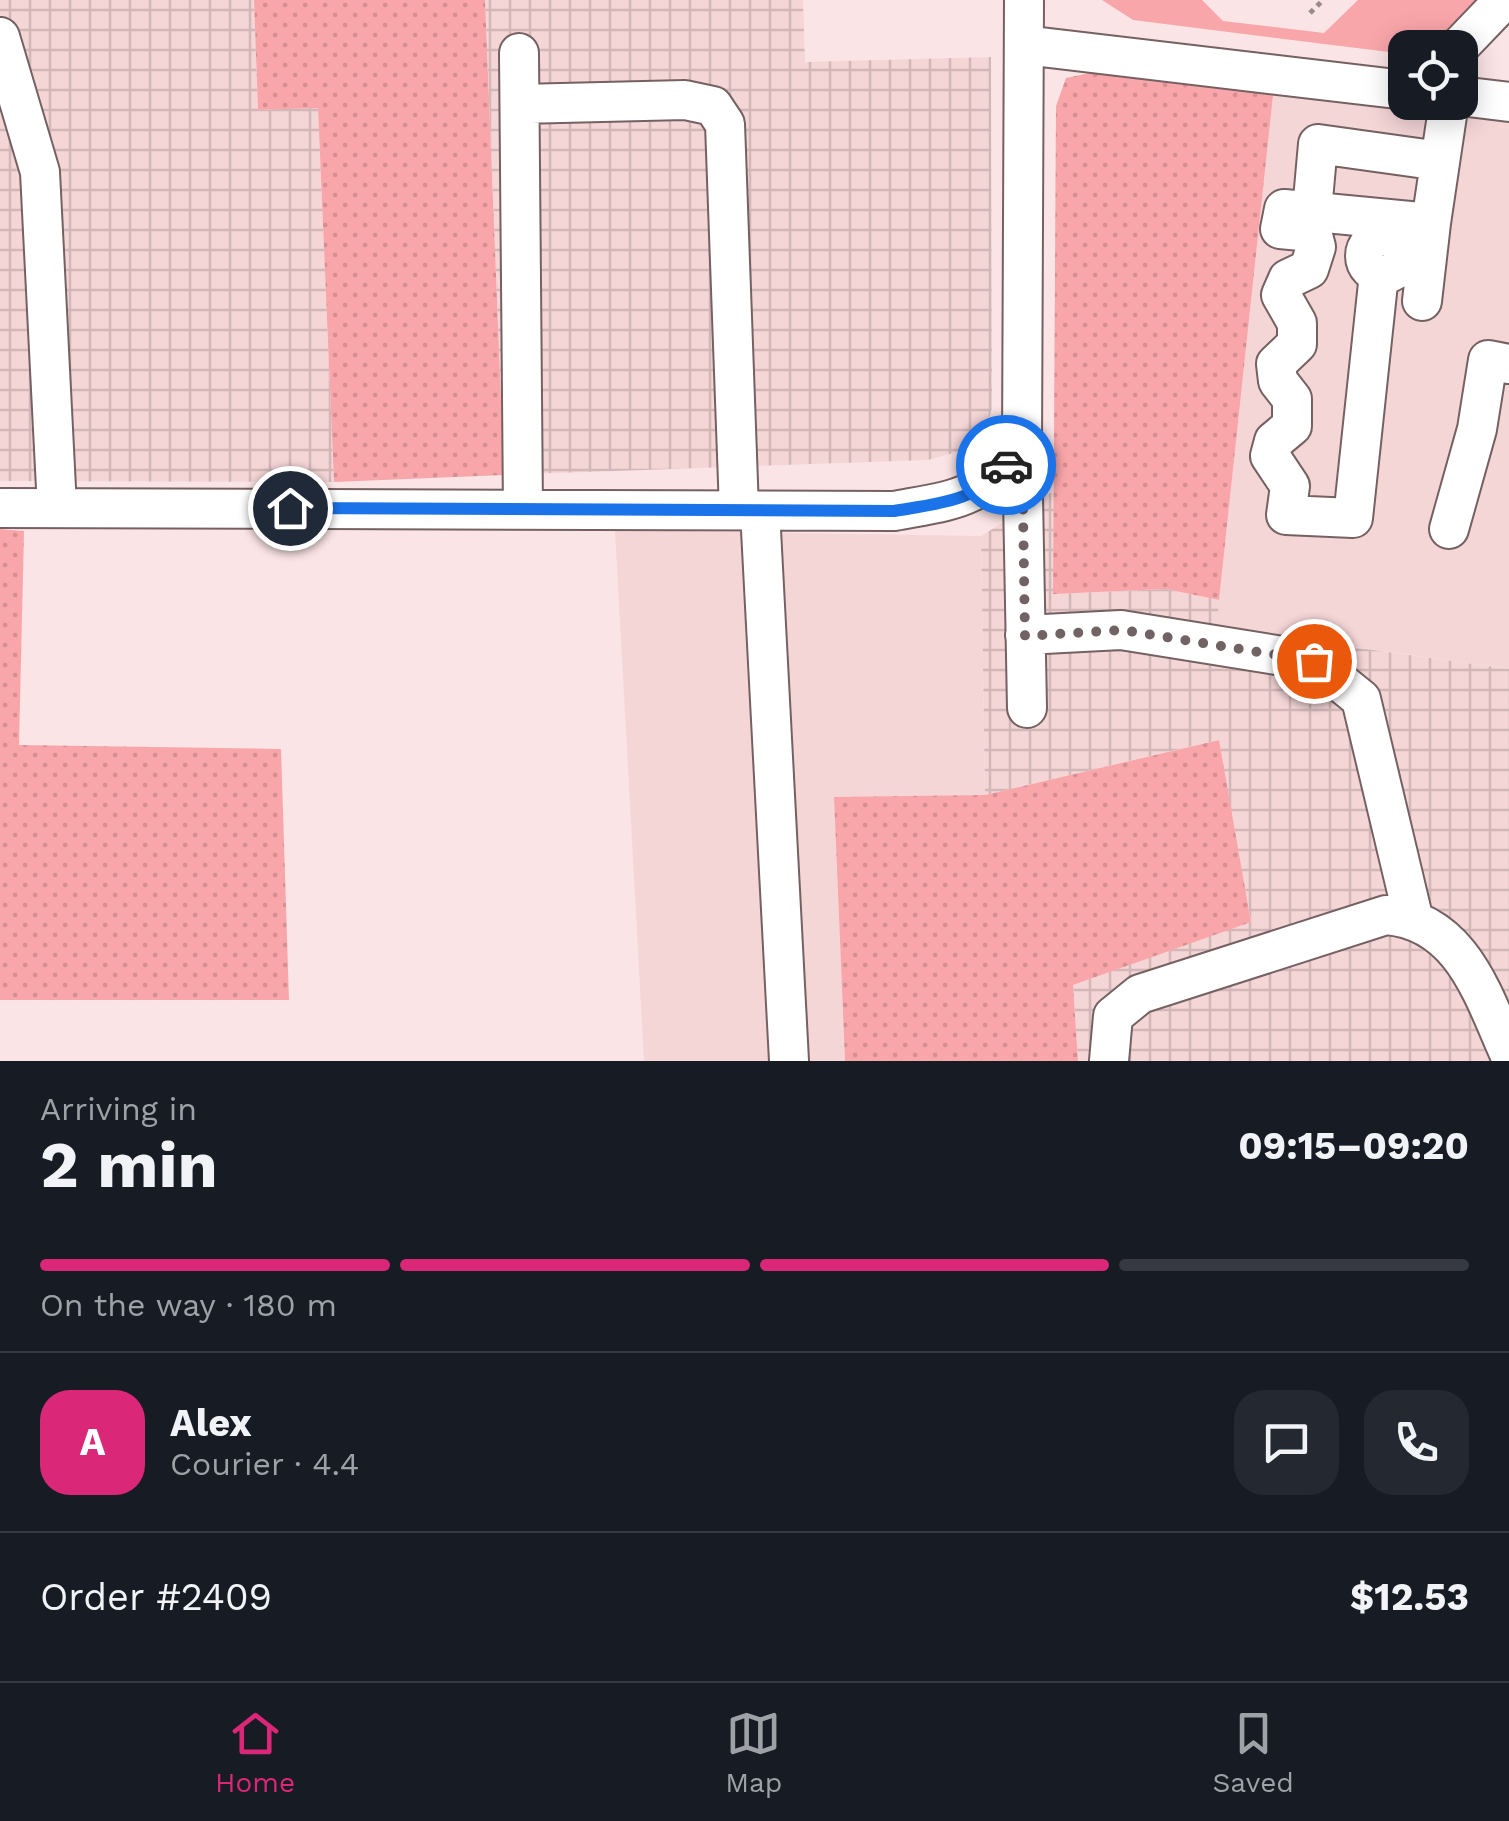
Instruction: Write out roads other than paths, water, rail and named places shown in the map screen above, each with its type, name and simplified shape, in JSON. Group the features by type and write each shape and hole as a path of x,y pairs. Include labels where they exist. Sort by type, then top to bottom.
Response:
{"street":[{"path":"1024,0 1022,445 1027,708"},
{"path":"1475,30 1504,0"},
{"path":"0,37 40,172 57,508"},
{"path":"1024,45 1388,88"},
{"path":"519,53 522,510"},
{"path":"1478,98 1509,102"},
{"path":"520,104 685,100 713,106 725,124 789,1061"},
{"path":"1422,302 1446,120"},
{"path":"1379,274 1353,518 1286,514 1290,486 1270,456 1274,442 1292,426 1292,399 1278,381 1276,364 1297,344 1297,323 1281,295 1288,279 1309,268 1318,144 1440,161"},
{"path":"1314,229 1431,223"},
{"path":"1449,529 1500,403"},
{"path":"0,508 894,511 963,498 998,477 1022,445"},
{"path":"1025,636 1122,630 1314,661 1361,700 1413,917"},
{"path":"1109,1061 1113,1016 1140,994 1386,915 1413,917 1440,932 1469,965 1509,1053"}]}
